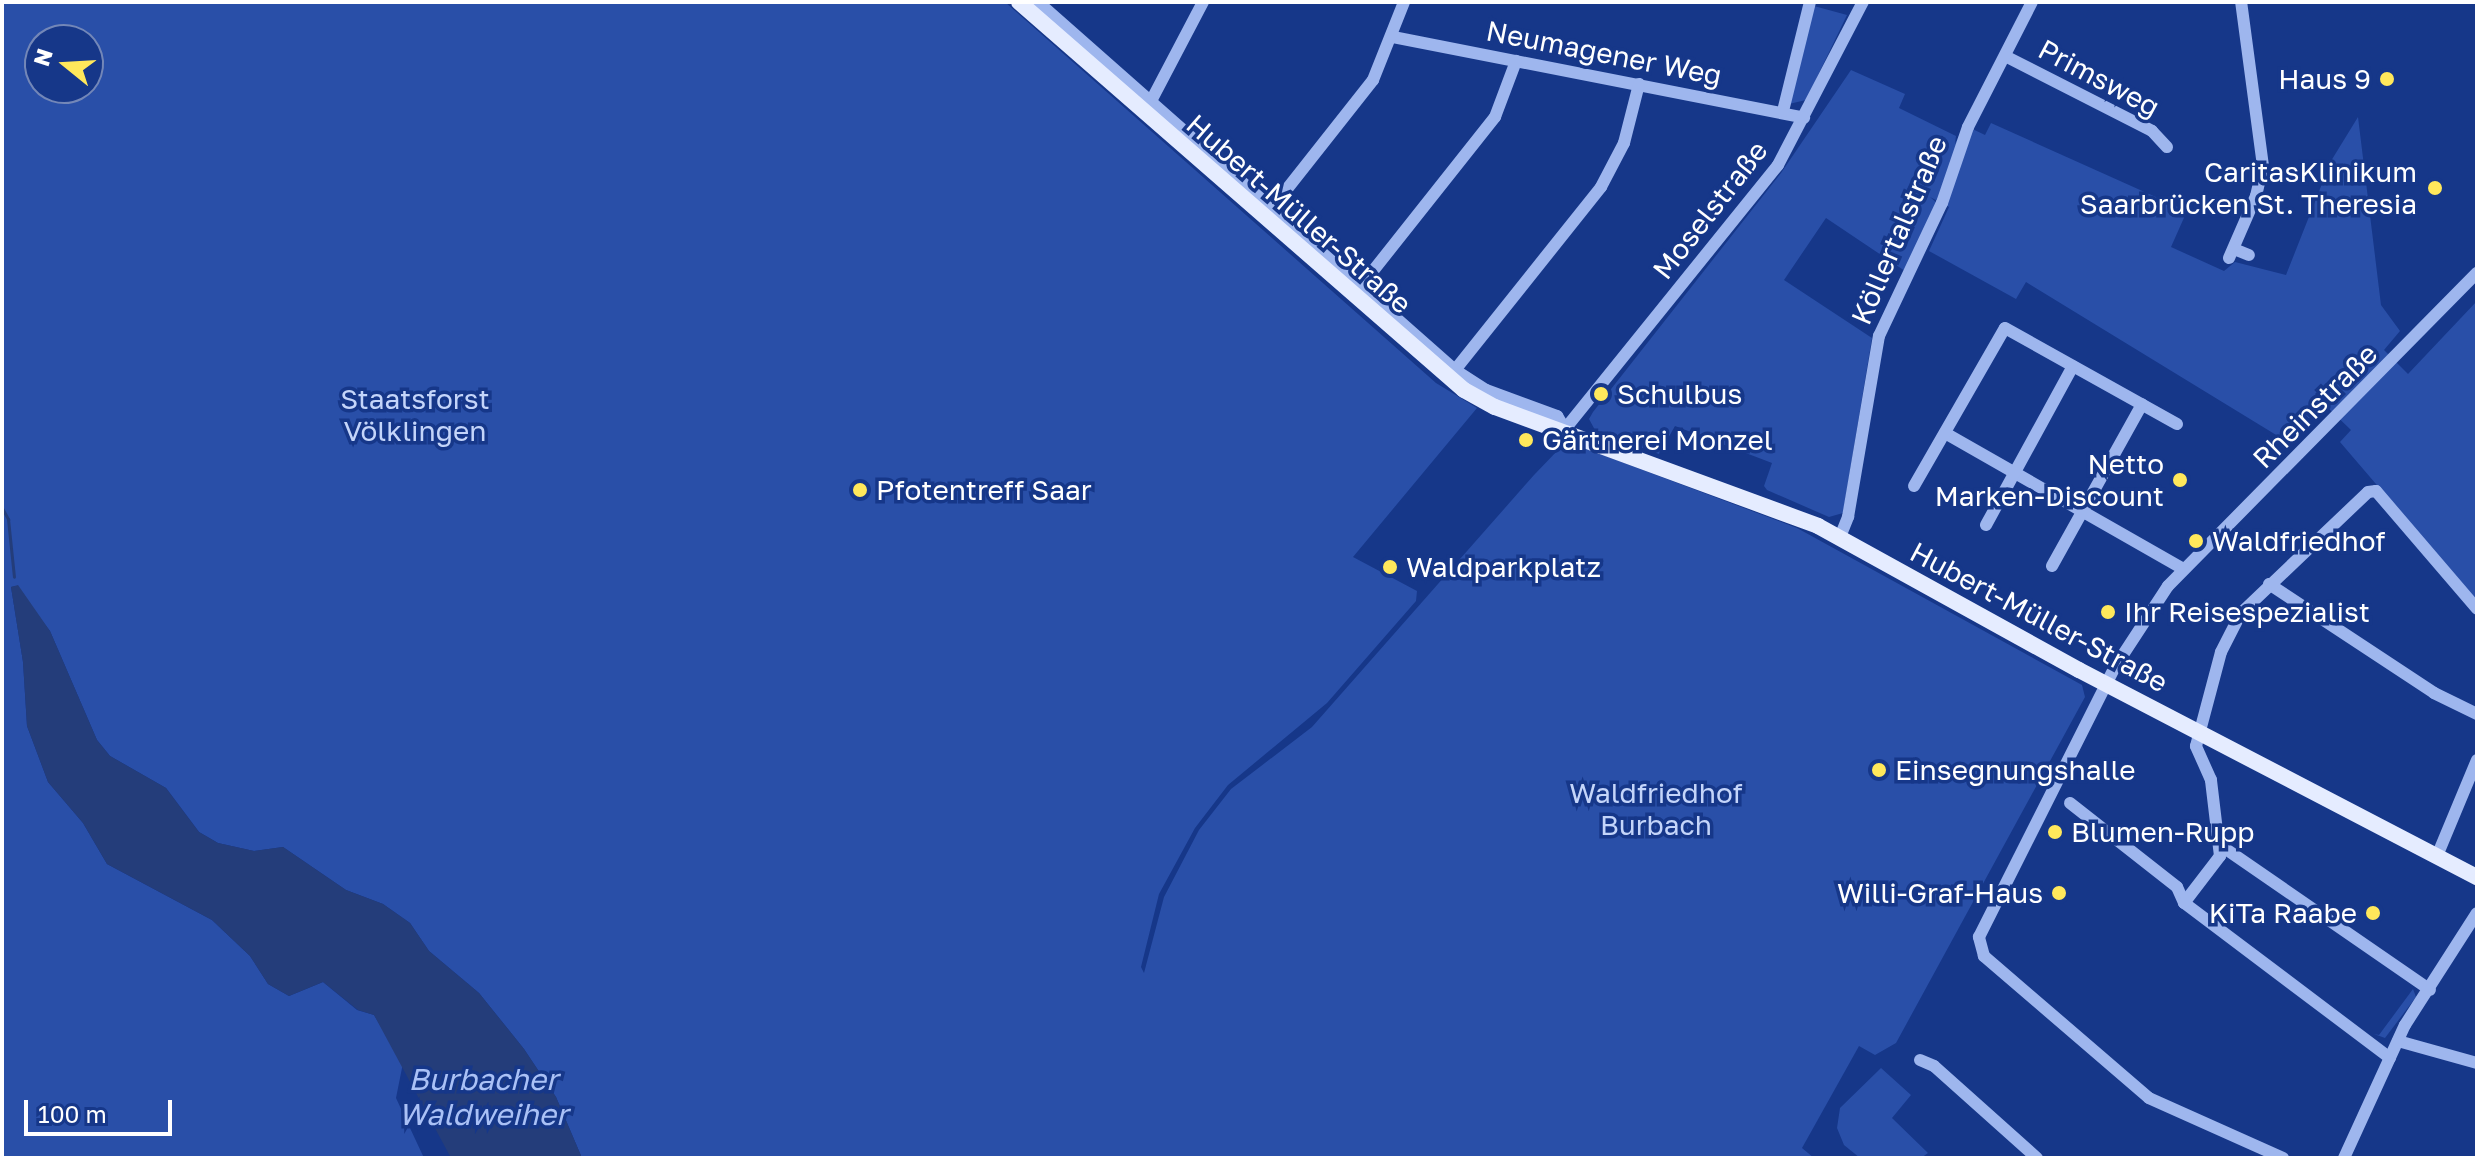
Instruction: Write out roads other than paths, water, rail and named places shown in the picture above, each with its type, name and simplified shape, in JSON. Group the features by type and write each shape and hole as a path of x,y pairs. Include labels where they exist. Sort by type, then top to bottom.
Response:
{"main road":[{"name":"Hubert-Müller-Straße","path":"1019,2 1451,381 1495,407 1565,429 1840,537 2106,684 2477,877"}],"street":[{"name":"Hubert-Müller-Straße","path":"1038,2 1054,7 1150,103 1455,370 1486,390 1557,416 1565,429"},
{"path":"1150,103 1203,2"},
{"path":"1272,208 1360,101 1393,37 1404,2"},
{"path":"1783,111 1810,2"},
{"name":"Moselstraße","path":"1565,429 1778,165 1863,2"},
{"name":"Köllertalstraße","path":"1840,537 1848,517 1879,336 1942,203 1968,127 2032,2"},
{"path":"2241,2 2263,166 2232,254 2249,255"},
{"name":"Neumagener Weg","path":"1393,37 1783,111 1804,118"},
{"name":"Primsweg","path":"2005,56 2152,131 2167,147"},
{"path":"1361,286 1495,117 1516,61"},
{"path":"1455,370 1601,187 1624,143 1639,84"},
{"name":"Rheinstraße","path":"2283,1158 2149,1098 1984,956 1979,937 2106,684 2143,620 2183,569 2395,361 2476,274"},
{"path":"1914,486 2005,328 2177,424"},
{"path":"1986,525 2073,366"},
{"path":"2052,566 2142,404"},
{"path":"1945,433 2155,549 2183,569"},
{"path":"2184,903 2217,862 2220,845 2211,780 2197,752 2200,732 2227,635 2269,584 2368,492 2376,491 2477,609"},
{"path":"2269,584 2434,693 2477,714"},
{"path":"2437,856 2477,760"},
{"path":"2070,803 2177,887 2184,903 2390,1058"},
{"path":"2220,845 2430,990"},
{"path":"2344,1158 2398,1041 2477,913"},
{"path":"2398,1041 2477,1063"},
{"path":"1920,1060 1934,1066 2037,1158"}],"water":[{"name":"Burbacher Waldweiher","path":"18,585 50,631 97,740 110,756 166,788 199,832 218,843 254,851 283,847 346,890 383,904 410,923 429,951 479,993 524,1049 556,1097 582,1158 451,1158 374,1015 358,1010 323,982 289,996 268,984 250,956 212,920 107,864 83,823 48,782 27,726 23,662 11,587"}],"waterway":[{"path":"2,508 8,519 14,577"}],"place":[{"name":"Haus 9","path":"2387,79"},
{"name":"CaritasKlinikum Saarbrücken St. Theresia","path":"2435,188"},
{"name":"Schulbus","path":"1601,394"},
{"name":"Gärtnerei Monzel","path":"1526,440"},
{"name":"Netto Marken-Discount","path":"2180,480"},
{"name":"Pfotentreff Saar","path":"860,490"},
{"name":"Waldfriedhof","path":"2196,541"},
{"name":"Waldparkplatz","path":"1390,567"},
{"name":"Ihr Reisespezialist","path":"2108,612"},
{"name":"Einsegnungshalle","path":"1879,770"},
{"name":"Blumen-Rupp","path":"2055,832"},
{"name":"Willi-Graf-Haus","path":"2059,893"},
{"name":"KiTa Raabe","path":"2373,913"}],"park label":[{"name":"Staatsforst Völklingen","path":"415,415"},
{"name":"Waldfriedhof Burbach","path":"1656,809"}]}
